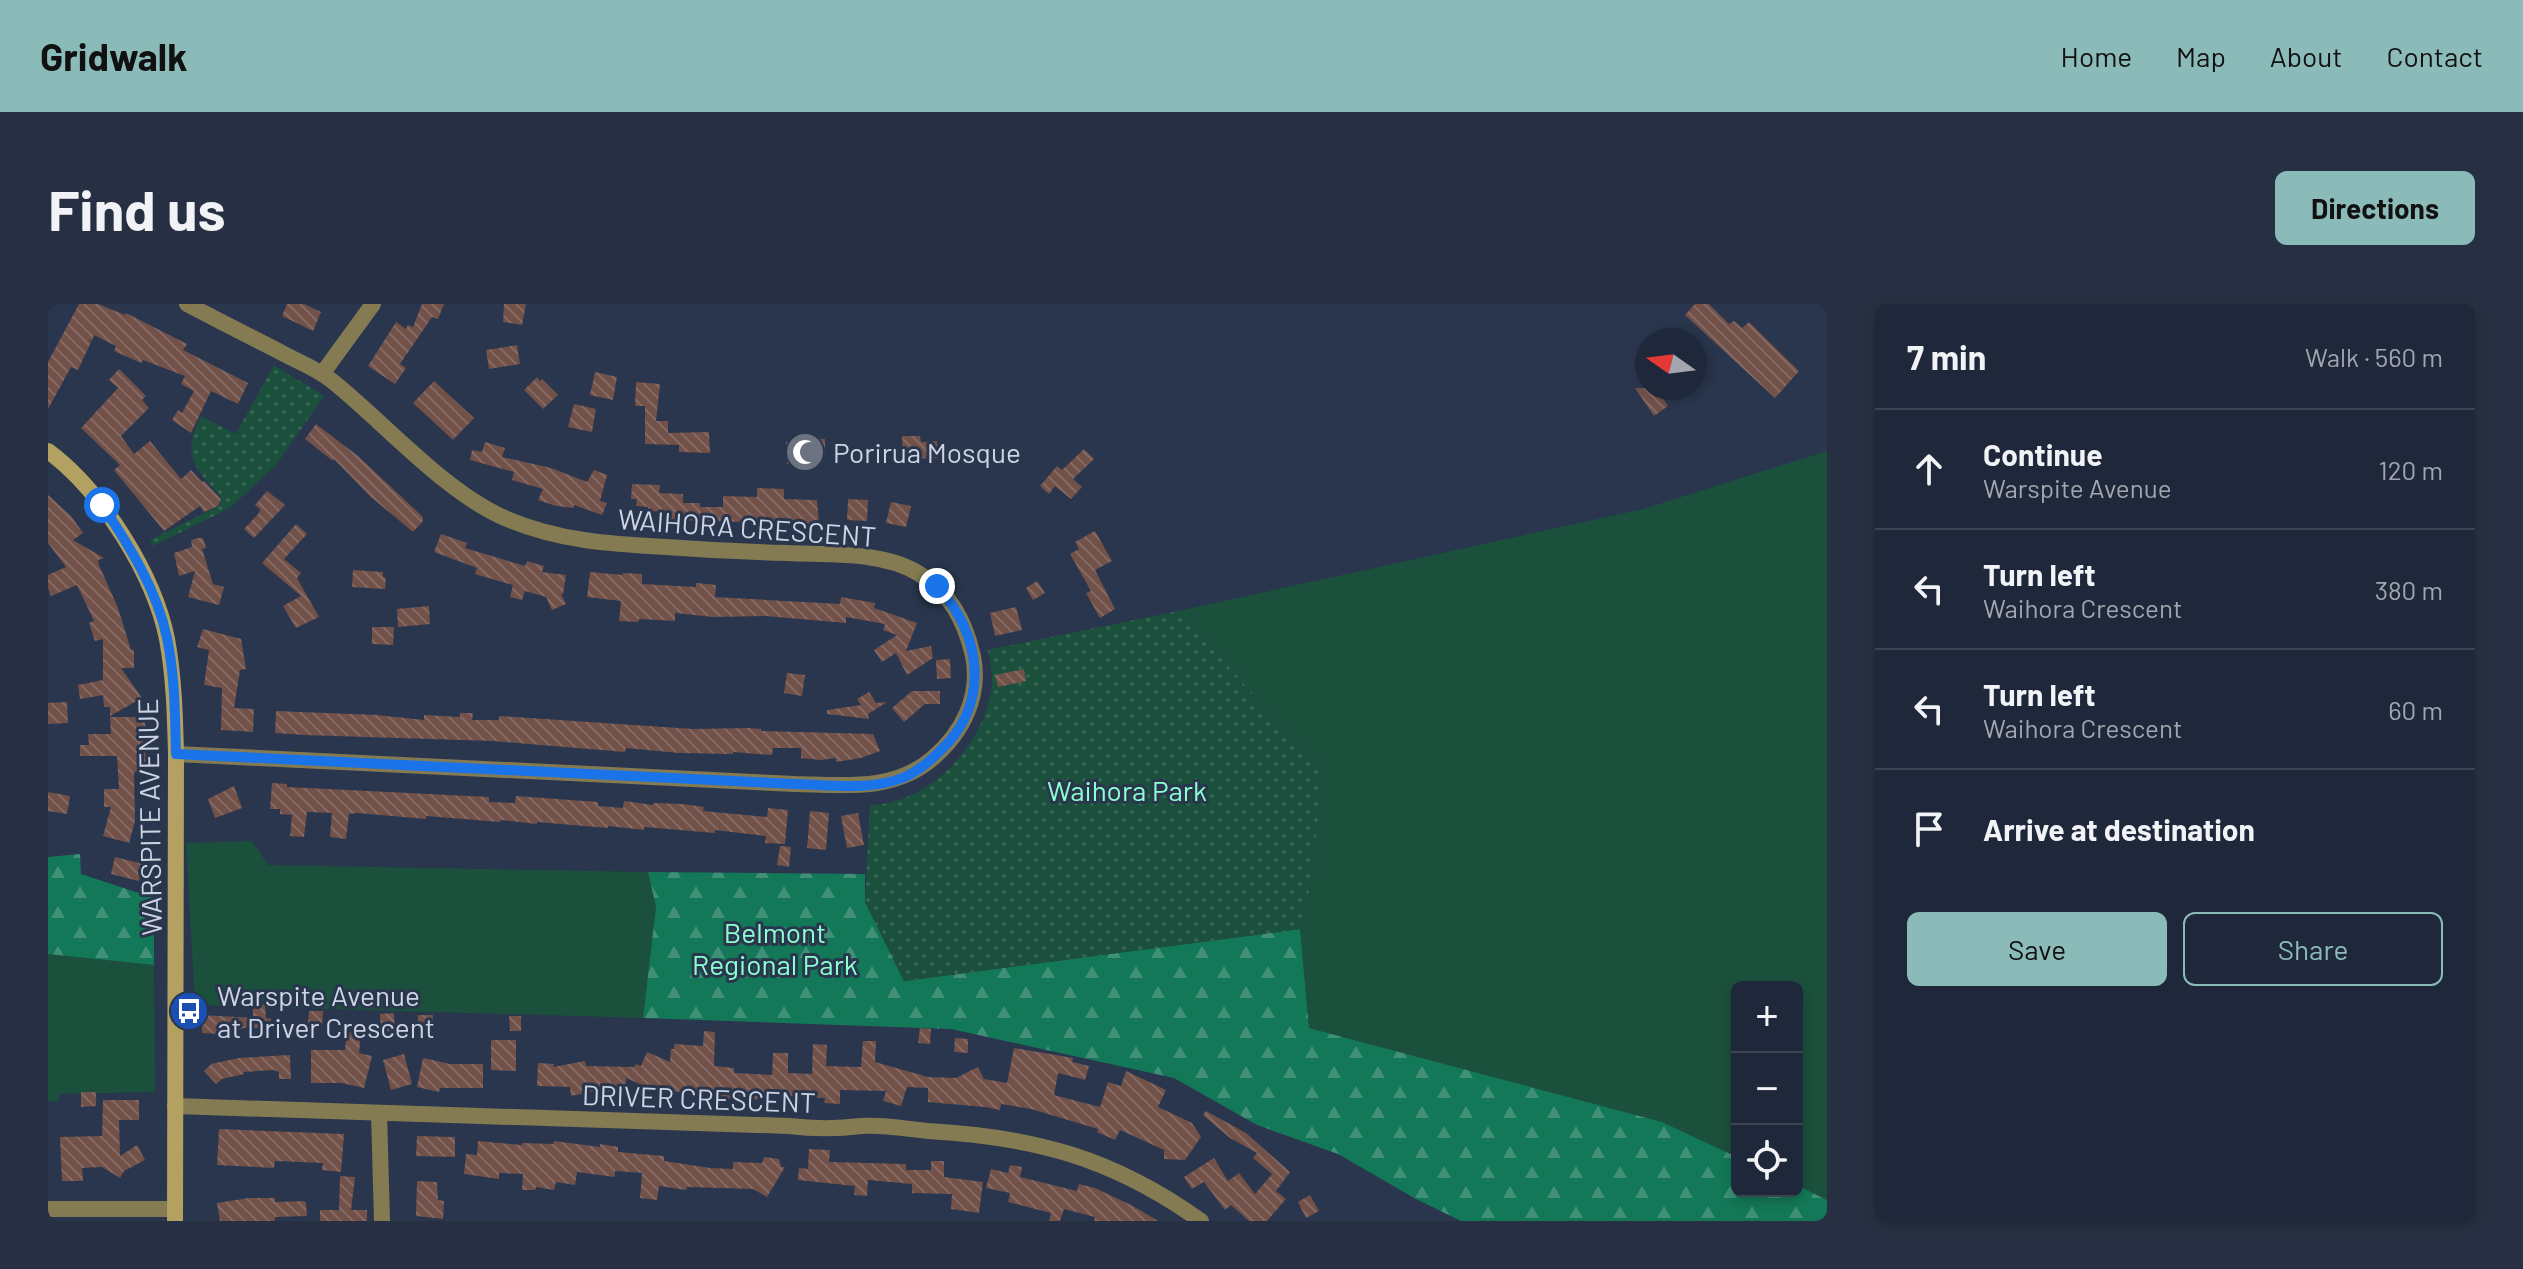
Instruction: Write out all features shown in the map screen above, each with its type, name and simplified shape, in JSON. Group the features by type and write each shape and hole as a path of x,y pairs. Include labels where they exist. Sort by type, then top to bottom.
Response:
{"main road":[{"name":"WARSPITE AVENUE","path":"48,451 74,473 102,505 133,552 166,635 173,678 176,754 174,1215"}],"street":[{"name":"WAIHORA CRESCENT","path":"176,754 865,785 907,776 953,740 968,712 975,677 963,620 937,586 917,572 867,558 601,544 550,535 503,518 462,493 322,374 187,304"},
{"path":"322,374 373,304"},
{"name":"DRIVER CRESCENT","path":"175,1106 789,1126 827,1130 860,1126 1002,1137 1052,1148 1111,1169 1149,1187 1201,1221"},
{"path":"379,1113 382,1221"},
{"path":"48,1211 174,1215"}],"green space":[{"path":"274,365 324,396 276,465 230,508 153,546 150,540 219,506 221,497 193,460 191,451 195,430 201,416 236,434"},
{"path":"1827,451 1827,1200 1803,1188 1803,981 1731,981 1731,1154 1662,1122 1309,1028 1300,929 1313,875 1322,770 1178,611 1643,509"},
{"name":"Waihora Park","path":"1178,611 1322,770 1313,875 1300,929 904,981 865,902 870,805 892,802 933,783 966,750 987,709 992,687 988,650"},
{"name":"Belmont Regional Park","path":"252,841 268,865 648,872 656,907 643,1018 195,1005 186,843"},
{"path":"80,854 81,874 154,898 154,965 48,954 48,857"},
{"path":"648,872 865,874 865,902 904,981 1300,929 1309,1028 1662,1122 1731,1154 1731,1197 1803,1197 1803,1188 1827,1200 1827,1221 1461,1221 1338,1154 1257,1125 1174,1078 951,1029 643,1018 656,907"},
{"path":"48,954 154,965 155,1092 59,1094 58,1102 48,1101"}],"building":[{"path":"79,304 98,304 126,313 187,344 183,350 248,383 238,404 211,391 191,433 172,420 178,410 182,413 194,391 181,384 185,376 114,351 116,346 94,335 92,341 88,339 91,342 78,370 71,367 48,409 48,362"},
{"path":"287,304 304,304 321,312 313,331 282,316"},
{"path":"422,304 444,304 438,319 432,317 400,364 406,368 395,384 368,366 396,322 406,329 408,325 413,327"},
{"path":"504,304 526,304 522,325 503,322"},
{"path":"1695,304 1709,304 1729,324 1734,321 1742,328 1749,322 1799,371 1775,398 1707,335 1707,328 1699,328 1685,315"},
{"path":"517,345 520,364 489,369 486,350"},
{"path":"119,369 146,396 142,400 149,408 121,436 134,454 150,441 181,479 191,470 204,481 221,499 218,506 204,512 200,506 164,531 114,470 120,465 81,428 118,388 109,380"},
{"path":"595,372 617,377 613,400 590,395"},
{"path":"537,377 558,395 543,409 524,390"},
{"path":"434,381 474,418 453,440 413,403"},
{"path":"636,382 660,384 656,421 668,421 668,433 709,432 710,453 679,452 679,445 645,444 645,406 635,406"},
{"path":"1643,400 1664,400 1668,406 1654,416"},
{"path":"574,404 596,409 592,432 568,427"},
{"path":"316,424 358,456 423,517 413,532 371,497 334,459 305,439"},
{"path":"902,436 920,436 921,442 937,441 938,458 903,459"},
{"name":"Porirua Mosque","path":"794,438 825,439 825,455 816,455 816,464 787,464 786,442 794,442"},
{"path":"485,442 505,448 502,457 551,468 587,482 594,470 607,475 600,501 607,503 602,515 574,505 573,508 556,506 538,500 543,489 512,480 514,472 470,460 472,450 482,452"},
{"path":"1084,449 1094,459 1073,479 1082,487 1071,499 1055,486 1049,494 1040,486 1057,466 1062,470"},
{"path":"632,484 660,485 659,493 683,494 683,503 700,503 700,507 723,507 723,496 757,497 757,488 784,489 784,499 817,500 819,524 666,520 666,512 648,511 648,507 636,506 637,499 631,499"},
{"path":"267,491 285,505 254,538 244,529 259,513 260,509 255,505"},
{"path":"48,495 71,516 83,533 73,540 104,558 98,560 99,565 118,608 131,650 134,650 134,668 121,668 142,698 110,716 110,707 104,707 103,695 80,699 78,685 103,680 103,639 95,641 89,623 94,621 77,585 51,596 48,588 48,575 66,567 48,543"},
{"path":"848,499 868,500 867,521 847,520"},
{"path":"891,502 911,506 906,527 886,523"},
{"path":"296,524 307,534 284,559 301,573 297,578 319,617 296,628 283,606 301,596 262,563"},
{"path":"1095,531 1112,561 1095,570 1115,609 1100,618 1086,593 1091,591 1070,554 1079,549 1075,542"},
{"path":"441,534 467,543 465,548 525,566 527,561 544,566 542,572 566,575 561,594 566,604 552,610 546,597 525,591 522,600 510,597 513,585 475,574 477,568 434,552"},
{"path":"203,538 206,548 202,549 213,584 224,587 219,605 188,597 195,571 179,576 174,553 192,547 191,540"},
{"path":"353,570 383,572 385,589 352,587"},
{"path":"590,572 642,574 642,584 716,585 715,597 840,604 841,597 875,603 874,608 917,623 906,651 931,646 933,658 907,675 896,653 882,662 874,650 897,635 883,630 885,624 846,617 846,623 675,613 675,621 619,621 621,601 587,597"},
{"path":"1037,581 1045,593 1033,600 1026,588"},
{"path":"429,606 430,624 398,627 397,609"},
{"path":"1016,607 1022,630 995,636 990,613"},
{"path":"372,627 394,627 393,645 372,644"},
{"path":"203,629 241,639 246,669 240,670 234,708 254,709 253,732 221,730 222,688 204,685 209,650 197,647"},
{"path":"950,659 951,678 937,679 936,660"},
{"path":"1024,669 1026,681 998,687 995,675"},
{"path":"787,673 805,675 802,696 784,693"},
{"path":"912,691 940,691 940,704 925,704 904,722 892,708"},
{"path":"869,692 876,703 887,702 868,714 869,719 827,714 827,710 861,705 857,699"},
{"path":"67,702 68,723 48,724 48,703"},
{"path":"276,711 424,720 424,715 460,717 460,713 473,713 472,720 499,720 499,716 693,729 748,728 873,734 880,751 836,762 836,758 801,758 801,748 773,748 772,755 679,753 626,748 625,752 493,741 304,735 275,733"},
{"path":"110,717 145,717 146,771 134,772 135,821 129,843 103,836 111,807 104,807 104,789 119,789 117,756 80,756 80,745 89,745 88,734 111,734"},
{"path":"272,783 287,784 287,787 489,797 489,802 515,803 516,796 598,802 598,806 623,808 624,801 653,805 682,804 704,807 703,811 767,817 768,808 788,810 785,844 765,843 766,836 715,830 715,833 644,827 644,830 358,813 349,814 346,839 330,837 332,813 307,812 304,837 290,836 292,815 280,814 280,809 270,809"},
{"path":"234,786 242,808 215,818 208,799"},
{"path":"48,792 70,796 67,814 48,811"},
{"path":"810,811 829,813 826,850 807,848"},
{"path":"858,813 864,845 847,848 841,816"},
{"path":"780,846 791,847 789,867 777,865"},
{"path":"115,857 143,864 139,881 111,874"},
{"path":"253,1005 265,1005 266,1018 271,1019 270,1028 244,1028 238,1030 238,1035 202,1033 202,1015 253,1018"},
{"path":"309,1011 323,1011 322,1025 308,1025"},
{"path":"394,1013 395,1031 381,1032 380,1014"},
{"path":"418,1015 433,1015 432,1031 418,1030"},
{"path":"509,1016 521,1016 521,1031 510,1031"},
{"path":"920,1028 931,1029 930,1044 918,1043"},
{"path":"704,1031 715,1032 714,1066 734,1068 734,1073 772,1075 773,1053 788,1053 788,1073 812,1074 813,1044 827,1045 826,1066 861,1067 863,1041 876,1041 875,1062 928,1077 956,1078 978,1067 984,1079 1007,1083 1014,1048 1073,1058 1072,1062 1089,1066 1085,1080 1058,1073 1054,1095 1100,1107 1108,1082 1121,1086 1126,1071 1166,1090 1158,1107 1192,1123 1201,1137 1185,1160 1164,1159 1164,1150 1120,1130 1115,1140 1097,1132 1098,1129 1031,1109 1001,1104 1000,1110 928,1102 928,1088 907,1087 901,1106 883,1101 886,1091 840,1090 840,1104 824,1103 825,1098 787,1096 768,1096 768,1100 709,1098 709,1093 656,1091 626,1078 626,1092 595,1091 571,1096 570,1087 537,1086 538,1063 554,1064 553,1067 585,1061 586,1066 634,1067 636,1064 641,1066 647,1052 670,1062 674,1044 703,1046"},
{"path":"347,1032 361,1034 359,1053 372,1056 364,1088 342,1083 311,1083 311,1050 345,1050"},
{"path":"955,1038 968,1039 968,1053 954,1052"},
{"path":"491,1040 516,1040 516,1071 491,1070"},
{"path":"404,1054 412,1084 391,1090 383,1060"},
{"path":"290,1055 291,1079 279,1079 279,1072 273,1070 243,1072 216,1084 204,1071 211,1064 239,1058"},
{"path":"423,1058 450,1064 483,1064 483,1088 440,1088 439,1092 417,1087"},
{"path":"81,1092 96,1092 96,1106 81,1107"},
{"path":"103,1100 139,1100 139,1120 119,1120 120,1156 137,1145 145,1160 124,1171 120,1178 102,1167 82,1168 83,1181 62,1181 60,1137 102,1136"},
{"path":"1206,1111 1246,1133 1290,1172 1276,1191 1286,1199 1267,1221 1249,1221 1231,1205 1225,1210 1204,1182 1192,1189 1184,1177 1214,1158 1228,1181 1239,1173 1255,1194 1272,1174 1253,1158 1257,1153 1230,1138 1203,1115"},
{"path":"219,1129 344,1134 341,1172 322,1170 323,1163 275,1161 274,1168 217,1165"},
{"path":"417,1136 455,1137 455,1157 416,1156"},
{"path":"478,1141 522,1145 553,1144 554,1141 600,1147 600,1144 618,1147 618,1152 664,1156 664,1161 710,1168 733,1169 733,1162 762,1163 764,1157 779,1159 781,1167 785,1167 767,1197 753,1189 687,1187 686,1190 659,1186 657,1200 640,1198 642,1173 615,1171 615,1177 577,1172 575,1185 556,1182 554,1190 536,1187 535,1190 522,1190 523,1174 499,1173 499,1179 464,1174 466,1154 477,1155"},
{"path":"809,1149 830,1150 829,1162 906,1164 906,1170 931,1170 931,1161 944,1161 944,1177 983,1182 979,1213 951,1209 952,1194 912,1193 912,1184 868,1180 867,1196 854,1195 855,1186 798,1180 799,1168 808,1169"},
{"path":"1010,1165 1022,1167 1020,1177 1077,1191 1079,1184 1095,1188 1158,1221 1094,1221 1095,1217 1064,1209 1060,1221 1049,1221 1051,1213 1008,1202 1010,1193 986,1188 991,1169 1008,1173"},
{"path":"340,1176 355,1177 351,1210 367,1210 367,1221 320,1221 320,1210 339,1210"},
{"path":"417,1181 437,1182 438,1200 444,1201 443,1219 416,1216"},
{"path":"1310,1195 1319,1211 1306,1218 1298,1202"},
{"path":"275,1198 275,1202 304,1201 307,1216 275,1217 275,1221 220,1221 217,1203"}],"place":[{"name":"Porirua Mosque","path":"805,452"},
{"name":"Warspite Avenue at Driver Crescent","path":"189,1011"}],"route":[{"path":"102,505 133,552 166,635 173,678 176,754 795,784 874,784 907,776 931,760 953,740 968,712 975,677 971,646 963,620 937,586"}]}
